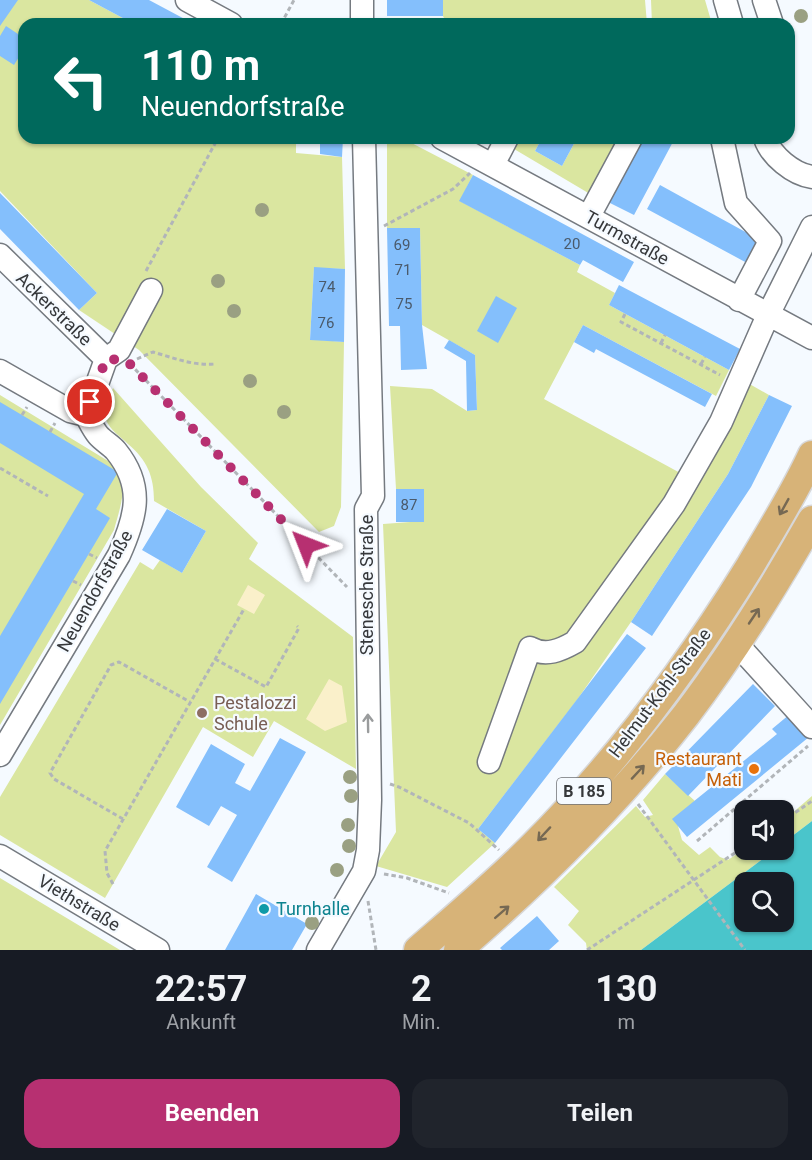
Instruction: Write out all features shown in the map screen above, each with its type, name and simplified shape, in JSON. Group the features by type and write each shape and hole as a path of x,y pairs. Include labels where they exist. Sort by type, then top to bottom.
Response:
{"main road":[{"name":"Helmut-Kohl-Straße","path":"418,950 486,891 534,845 578,798 624,743 685,665 724,608 772,530 812,455"},
{"name":"Helmut-Kohl-Straße","path":"458,950 551,866 624,788 686,714 767,597 812,520"}],"street":[{"path":"187,0 220,18"},
{"path":"362,0 362,18"},
{"path":"725,0 730,18"},
{"path":"764,0 770,18"},
{"name":"Stenesche Straße","path":"318,950 364,871 368,850 370,791 366,509 373,496 364,144"},
{"name":"Turmstraße","path":"454,144 812,338"},
{"path":"488,162 502,144"},
{"path":"589,216 627,144"},
{"path":"723,144 736,203 770,241 739,300"},
{"path":"769,144 777,158 804,176 812,177"},
{"path":"489,762 530,648 539,653 560,651 575,642 674,504 721,422 768,315 812,227"},
{"name":"Ackerstraße","path":"0,255 116,360"},
{"path":"0,371 70,411 86,415 116,360 148,280"},
{"name":"Neuendorfstraße","path":"0,755 119,555 132,522 136,505 129,472 115,450 98,435 86,415"},
{"path":"735,646 776,679 812,727"},
{"name":"Viethstraße","path":"0,856 158,950"}],"path":[{"path":"284,18 294,0"},
{"path":"148,280 215,144"},
{"path":"367,235 453,189 488,162"},
{"path":"626,314 621,322 738,384"},
{"path":"661,343 665,335"},
{"path":"116,360 135,360 153,352 191,363 215,364"},
{"path":"701,364 705,357"},
{"path":"116,360 367,606"},
{"path":"22,415 28,405"},
{"path":"50,432 56,422"},
{"path":"0,468 48,496"},
{"path":"89,554 93,557"},
{"path":"73,580 79,584"},
{"path":"113,884 107,873 105,851 244,609"},
{"path":"215,659 266,687 299,628 297,626"},
{"path":"123,819 54,779 50,772 111,665 119,662 190,702"},
{"path":"697,842 812,743"},
{"path":"370,791 389,784 399,787 469,823 502,852"},
{"path":"624,788 635,799 745,950"},
{"path":"794,813 812,801"},
{"path":"587,950 734,852"},
{"path":"376,950 364,871 406,878 459,896"}],"green space":[{"path":"0,0 89,0 123,18 18,18 18,144 296,144 296,153 342,157 345,269 314,268 310,339 344,342 341,507 334,526 319,532 139,350 79,310 97,293 0,191"},
{"path":"443,0 645,0 646,18 444,18"},
{"path":"651,0 705,0 710,18 652,18"},
{"path":"387,144 414,144 473,175 460,201 580,265 577,272 615,293 609,305 729,370 716,396 583,325 544,399 695,481 746,382 769,395 728,474 631,622 577,700 478,829 495,843 447,887 376,866 396,832 383,524 424,521 424,489 396,489 390,386 432,389 467,411 477,410 475,355 422,325 420,228 387,228"},
{"path":"510,144 539,144 535,151 562,166 574,144 618,144 590,194 509,146"},
{"name":"Pestalozzi Schule","path":"113,388 201,487 258,543 249,559 353,637 356,769 274,721 253,757 203,727 105,898 0,835 0,797 140,562 153,570 160,560 182,573 206,531 154,501 153,484 145,462 106,420 106,408"},
{"path":"0,395 118,467 123,490 114,530 0,725"},
{"path":"665,774 695,801 678,826 682,840 699,855 710,847 720,857 728,860 734,856 734,860 761,860 745,872 734,872 734,880 641,950 587,950 586,943 568,925 579,911 554,887 636,806 645,817 653,815 643,800"},
{"path":"812,796 812,821 794,835 794,812"},
{"path":"0,878 120,950 0,950"}],"sand":[{"path":"248,585 265,595 254,614 237,605"},
{"path":"329,679 342,686 347,722 325,731 306,719"}],"water":[{"path":"812,821 812,950 641,950 734,880 734,932 794,932 794,872 745,872 761,860 794,860 794,835"}],"building":[{"path":"0,0 18,0 0,26"},
{"path":"89,0 149,0 183,18 123,18"},
{"path":"387,0 443,0 443,16 387,16"},
{"path":"6,26 18,34 18,59 14,65 0,56 0,36"},
{"path":"320,144 343,144 342,157 320,154"},
{"path":"539,144 574,144 562,166 535,151"},
{"path":"637,144 672,144 634,215 606,201"},
{"path":"473,175 634,262 623,282 583,260 580,265 459,201"},
{"path":"660,185 760,240 747,263 647,209"},
{"path":"0,193 97,293 79,310 0,229"},
{"path":"387,228 420,228 422,325 427,369 401,370 400,326 389,326"},
{"path":"314,267 345,269 344,342 310,340"},
{"path":"619,285 740,349 729,370 609,305"},
{"path":"496,296 517,308 498,343 477,331"},
{"path":"583,325 712,394 705,407 596,349 594,353 574,342"},
{"path":"449,340 475,355 477,410 467,411 466,361 444,348"},
{"path":"769,395 792,406 751,487 652,636 631,622 728,474"},
{"path":"0,402 118,472 96,509 110,518 0,704 0,636 84,494 0,443"},
{"path":"396,489 424,489 424,522 396,522"},
{"path":"167,509 206,531 182,573 142,550"},
{"path":"627,634 646,648 495,843 478,829"},
{"path":"753,684 775,706 688,796 665,774"},
{"path":"790,714 809,737 687,837 672,819 777,734 772,729"},
{"path":"280,738 306,752 232,882 207,867 237,815 221,806 209,826 176,807 211,744 245,764 235,783 250,791"},
{"name":"Turnhalle","path":"256,894 307,924 292,950 225,950"},
{"path":"537,916 559,941 549,950 502,950 500,948"}],"place":[{"name":"Pestalozzi Schule","path":"202,713"},
{"name":"Restaurant Mati","path":"754,769"},
{"name":"Turnhalle","path":"264,909"}],"route":[{"path":"90,402 106,359 126,360 306,545"}]}
